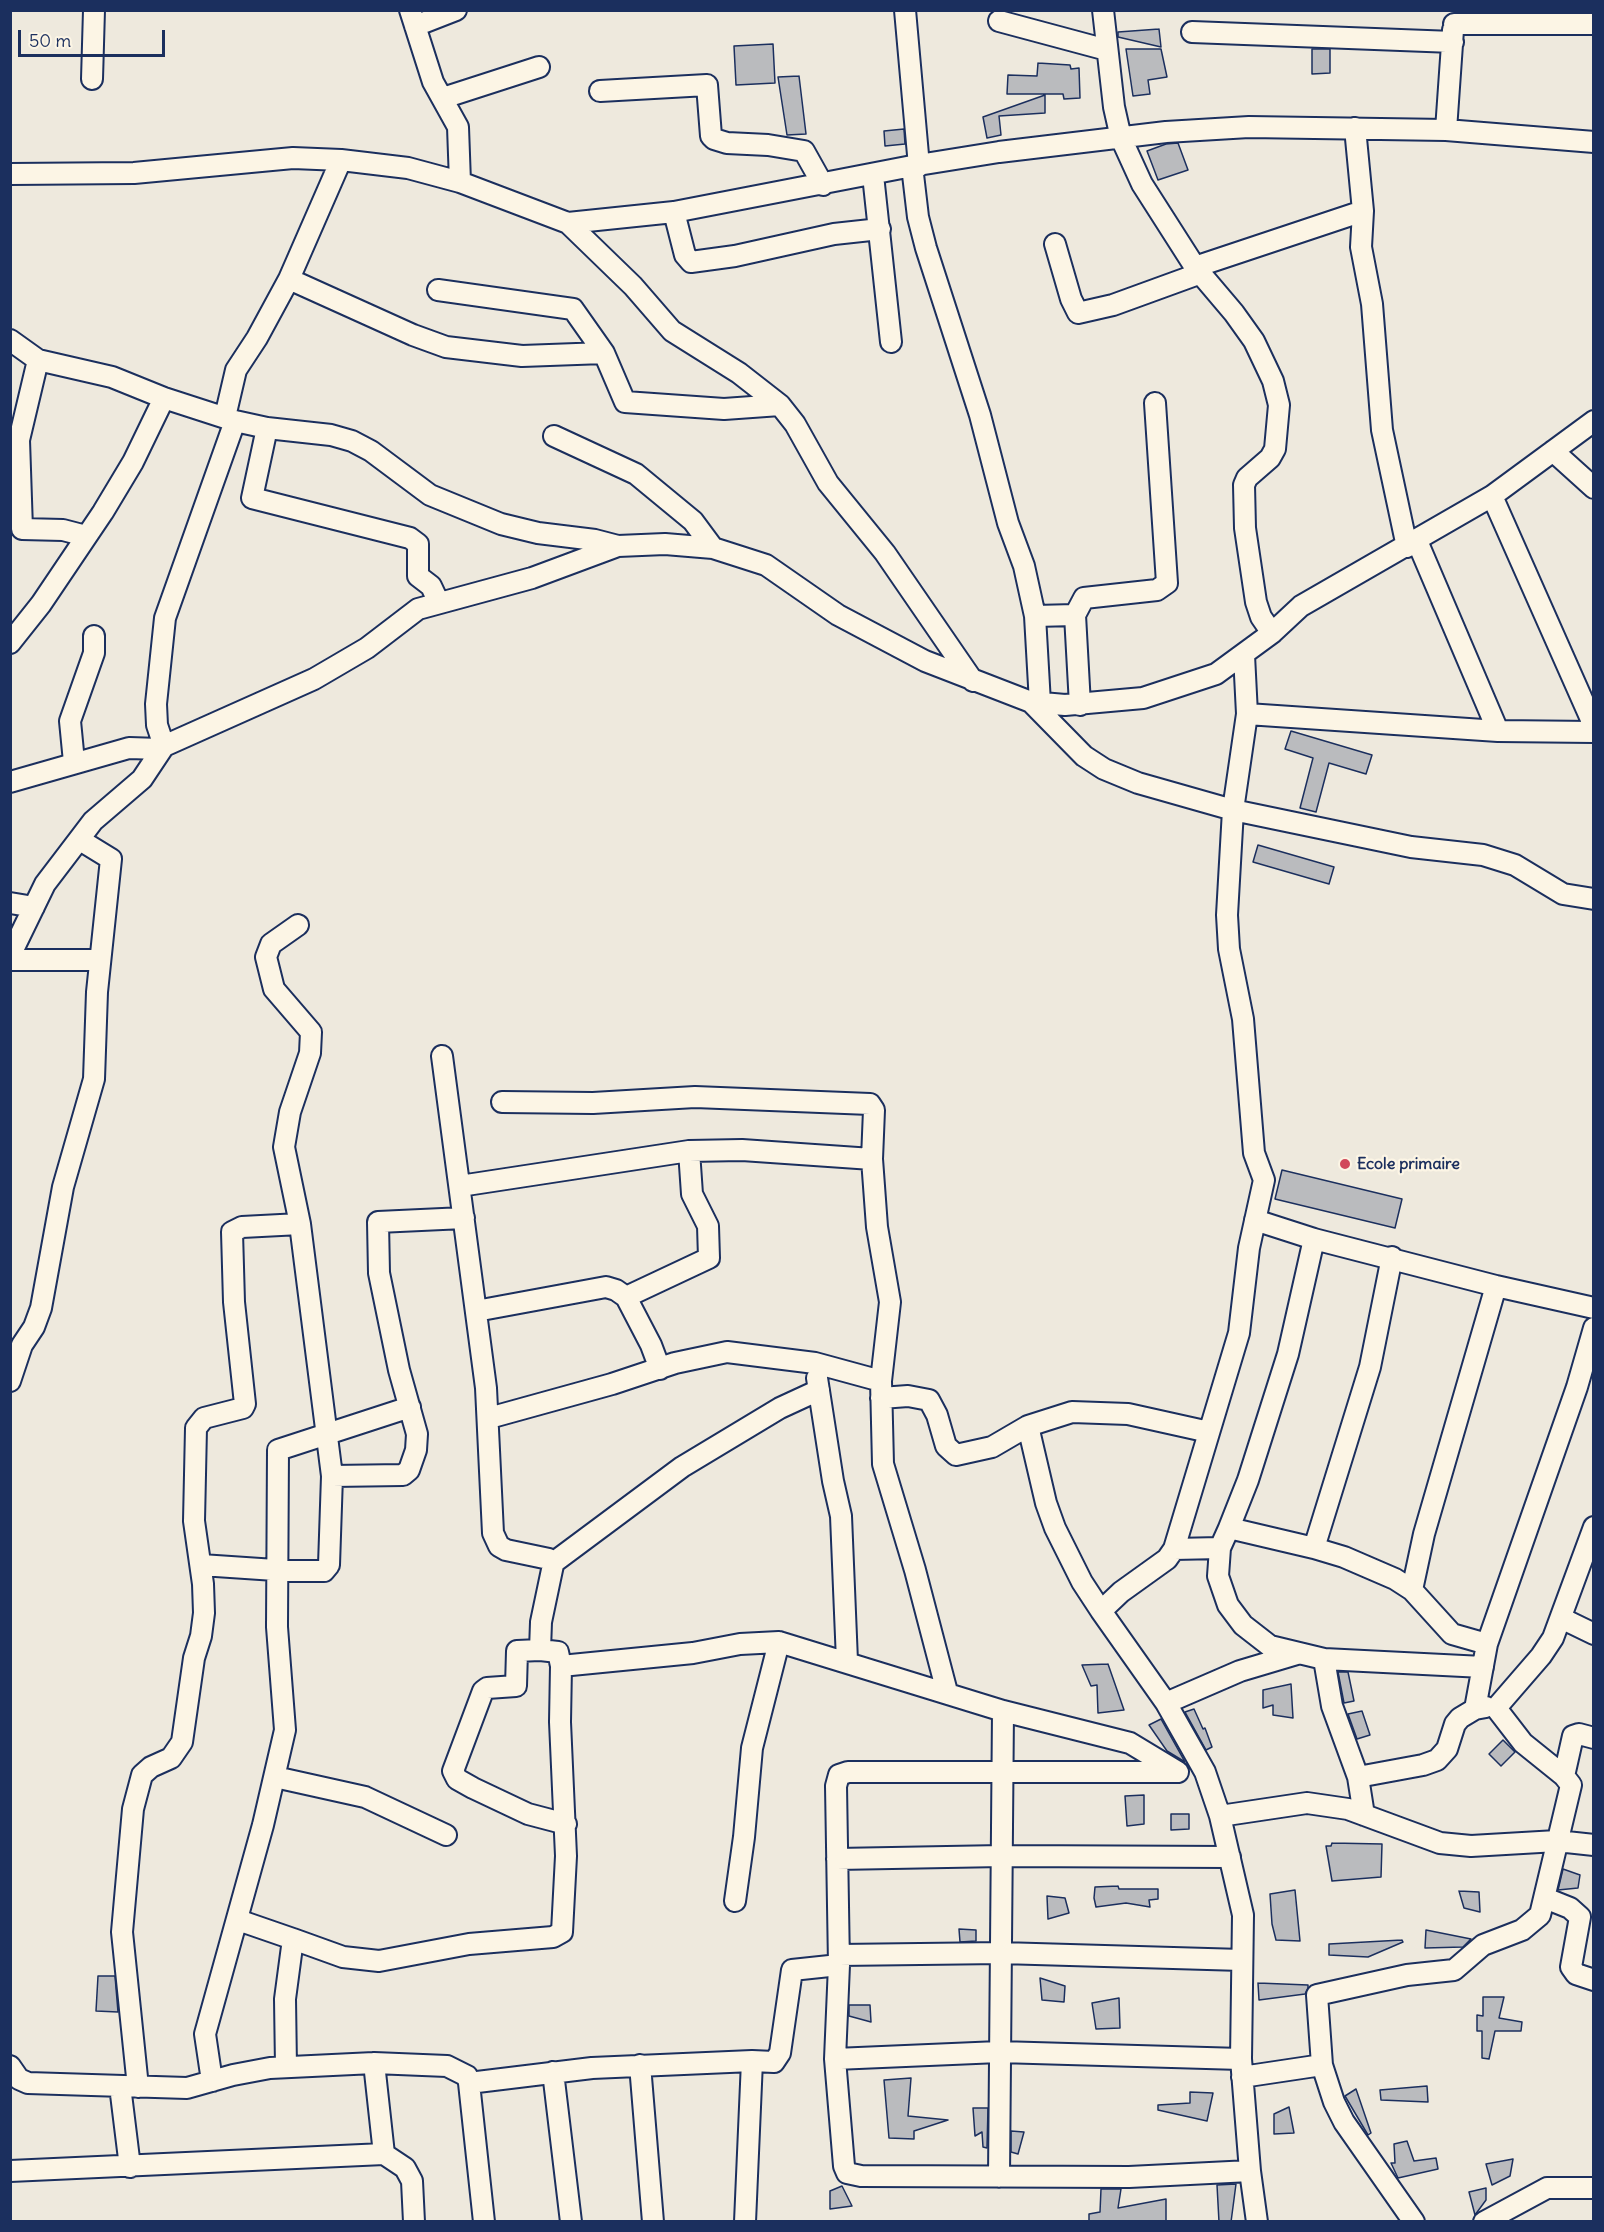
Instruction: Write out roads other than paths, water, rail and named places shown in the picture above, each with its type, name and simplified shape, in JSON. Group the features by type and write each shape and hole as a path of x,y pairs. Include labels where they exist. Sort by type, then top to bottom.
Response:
{"street":[{"path":"92,79 94,10"},
{"path":"456,10 412,18 433,82 458,127 460,183"},
{"path":"905,10 918,217 980,415 1008,523 1024,566 1035,616 1036,703 1084,756 1104,769 1202,803 1411,846 1484,855 1515,865 1563,894 1593,899"},
{"path":"1103,10 1114,107 1121,138 1142,184 1198,270 1254,341 1273,381 1279,405 1275,449 1270,459 1247,478 1244,485 1244,521 1256,602 1261,617 1272,633"},
{"path":"999,21 1107,50"},
{"path":"1192,32 1593,24"},
{"path":"1446,129 1454,25"},
{"path":"443,98 539,67"},
{"path":"600,91 707,85 711,136 714,139 727,143 768,145 804,151 824,184"},
{"path":"568,223 674,212 999,152 1166,132 1249,127 1446,129 1593,142"},
{"path":"1355,128 1363,211 1361,247 1372,304 1382,430 1412,544 1498,731"},
{"path":"10,174 134,173 293,158 342,160 408,168 460,183 568,223 633,286 672,331 740,373 780,405 795,424 828,483 885,553 974,681"},
{"path":"10,956 45,884 93,821 142,779 162,748 157,725 156,704 165,618 230,419 236,370 257,338 289,279 342,160"},
{"path":"873,175 891,342"},
{"path":"1055,244 1071,299 1078,313 1140,296 1198,270 1363,211"},
{"path":"674,212 685,255 691,262 735,256 834,234 880,229"},
{"path":"289,279 413,335 446,347 522,356 604,353"},
{"path":"438,290 573,309 604,353 621,399 628,403 724,409 780,405"},
{"path":"10,340 38,360 112,377 164,398 230,419 267,428 309,431 352,441 371,451 430,495 501,524 538,533 595,540 618,546 665,544 713,548 765,566 838,615 925,661 1036,703 1080,705 1150,697 1215,674 1272,633 1301,606 1492,496 1593,421"},
{"path":"38,360 19,440 16,530 63,530 86,536"},
{"path":"10,643 41,604 133,462 164,398"},
{"path":"1080,705 1075,615 1087,596 1148,592 1164,588 1167,584 1155,403"},
{"path":"267,428 252,498 410,538 417,544 418,576 430,586 439,603"},
{"path":"554,436 636,474 693,521 713,548"},
{"path":"1553,451 1593,488"},
{"path":"1492,496 1593,726"},
{"path":"10,782 129,748 162,748 314,679 367,648 418,609 532,578 618,546"},
{"path":"1035,616 1075,615"},
{"path":"74,762 70,721 94,653 94,636"},
{"path":"1101,1611 1120,1592 1167,1559 1174,1549 1239,1332 1255,1220 1264,1180 1254,1153 1243,1019 1229,949 1227,915 1233,810 1247,714 1244,655"},
{"path":"1247,714 1498,731 1593,732"},
{"path":"10,1381 16,1343 34,1328 41,1308 63,1186 92,1091 100,960 111,859 80,840"},
{"path":"10,903 34,907"},
{"path":"201,1565 276,1569 324,1570 328,1568 332,1476 300,1224 284,1147 290,1112 310,1053 311,1032 274,989 266,957 271,944 298,925"},
{"path":"10,960 100,960"},
{"path":"442,1056 489,1418 495,1540 506,1550 549,1559 553,1563"},
{"path":"502,1102 593,1103 695,1097 870,1104 874,1110 872,1159 877,1227 890,1302 881,1390 881,1443 887,1481 915,1570 947,1692"},
{"path":"460,1186 689,1151 742,1150 872,1159"},
{"path":"626,1297 709,1258 708,1226 692,1194 689,1151"},
{"path":"332,1476 393,1476 407,1473 418,1443 399,1370 379,1273 378,1222 464,1218"},
{"path":"1255,1220 1314,1239 1392,1257 1496,1286 1593,1308"},
{"path":"130,2167 122,1932 133,1809 141,1775 151,1767 171,1758 182,1742 194,1658 199,1646 204,1613 201,1565 194,1521 196,1428 204,1418 243,1408 245,1404 234,1302 233,1229 300,1224"},
{"path":"1314,1239 1288,1354 1248,1480 1220,1548 1218,1576 1228,1605 1235,1616 1270,1646 1324,1659 1483,1667"},
{"path":"1314,1548 1370,1367 1392,1257"},
{"path":"1412,1590 1424,1534 1496,1286"},
{"path":"476,1311 606,1287 626,1297 660,1369"},
{"path":"1474,1709 1487,1644 1513,1563 1577,1387 1593,1328"},
{"path":"489,1418 694,1358 727,1352 815,1363 881,1390 929,1400 937,1415 946,1446 956,1455 992,1447 1028,1426 1072,1412 1128,1414 1209,1432"},
{"path":"815,1363 833,1481 841,1516 847,1661"},
{"path":"540,1650 541,1622 553,1563 682,1467 780,1408 819,1390"},
{"path":"212,2081 205,2034 212,1999 238,1920 282,1749 285,1721 276,1627 278,1450 410,1407"},
{"path":"1028,1426 1046,1503 1055,1528 1082,1582 1166,1703 1205,1772 1220,1816 1243,1915 1241,2068 1257,2222"},
{"path":"1358,1777 1423,1765 1437,1760 1447,1749 1455,1724 1474,1709 1496,1708 1541,1656 1561,1617 1593,1527"},
{"path":"1229,1528 1344,1557 1395,1579 1412,1590 1452,1634 1487,1644"},
{"path":"1174,1549 1220,1548"},
{"path":"1561,1617 1593,1632"},
{"path":"735,1901 744,1837 752,1748 779,1642"},
{"path":"561,1666 693,1653 740,1644 779,1642 847,1661 875,1674 947,1692 1004,1711 1130,1743 1176,1772"},
{"path":"238,1920 343,1957 379,1961 469,1944 557,1936 562,1932 566,1824 560,1722 561,1666 558,1652 517,1651 516,1686 484,1689 453,1771 457,1779 528,1814 566,1824"},
{"path":"1166,1703 1240,1671 1300,1653"},
{"path":"1324,1659 1332,1706 1358,1777 1364,1815"},
{"path":"1414,2222 1344,2122 1334,2102 1322,2066 1316,1998 1319,1993 1407,1975 1454,1970 1483,1945 1522,1930 1540,1915 1572,1785 1523,1743 1496,1708"},
{"path":"999,2177 1004,1711"},
{"path":"1564,1776 1573,1736 1579,1734 1593,1738"},
{"path":"1205,1772 1004,1774 848,1772 839,1775 837,1859 839,1960 835,2059 839,2130 847,2173 861,2176 1128,2177 1250,2171"},
{"path":"275,1777 365,1797 446,1834"},
{"path":"1220,1816 1307,1803 1348,1809 1440,1844 1471,1846 1557,1841 1593,1845"},
{"path":"837,1859 1002,1856 1230,1857"},
{"path":"1545,1898 1578,1914 1581,1922 1571,1967 1576,1974 1593,1980"},
{"path":"286,2067 285,1999 292,1939"},
{"path":"469,2084 554,2072 640,2065 774,2062 778,2058 787,2018 792,1970 839,1960 1001,1953 1242,1960"},
{"path":"835,2059 999,2052 1241,2068 1322,2066"},
{"path":"745,2222 752,2061"},
{"path":"10,2066 19,2079 28,2083 187,2088 233,2075 286,2067 374,2063 447,2066 467,2076 469,2084 484,2222"},
{"path":"374,2063 384,2154"},
{"path":"640,2065 653,2222"},
{"path":"554,2072 571,2222"},
{"path":"10,2171 384,2154 405,2168 412,2181 414,2222"},
{"path":"1484,2222 1547,2188 1593,2188"}],"place":[{"name":"Ecole primaire","path":"1345,1164"}]}
